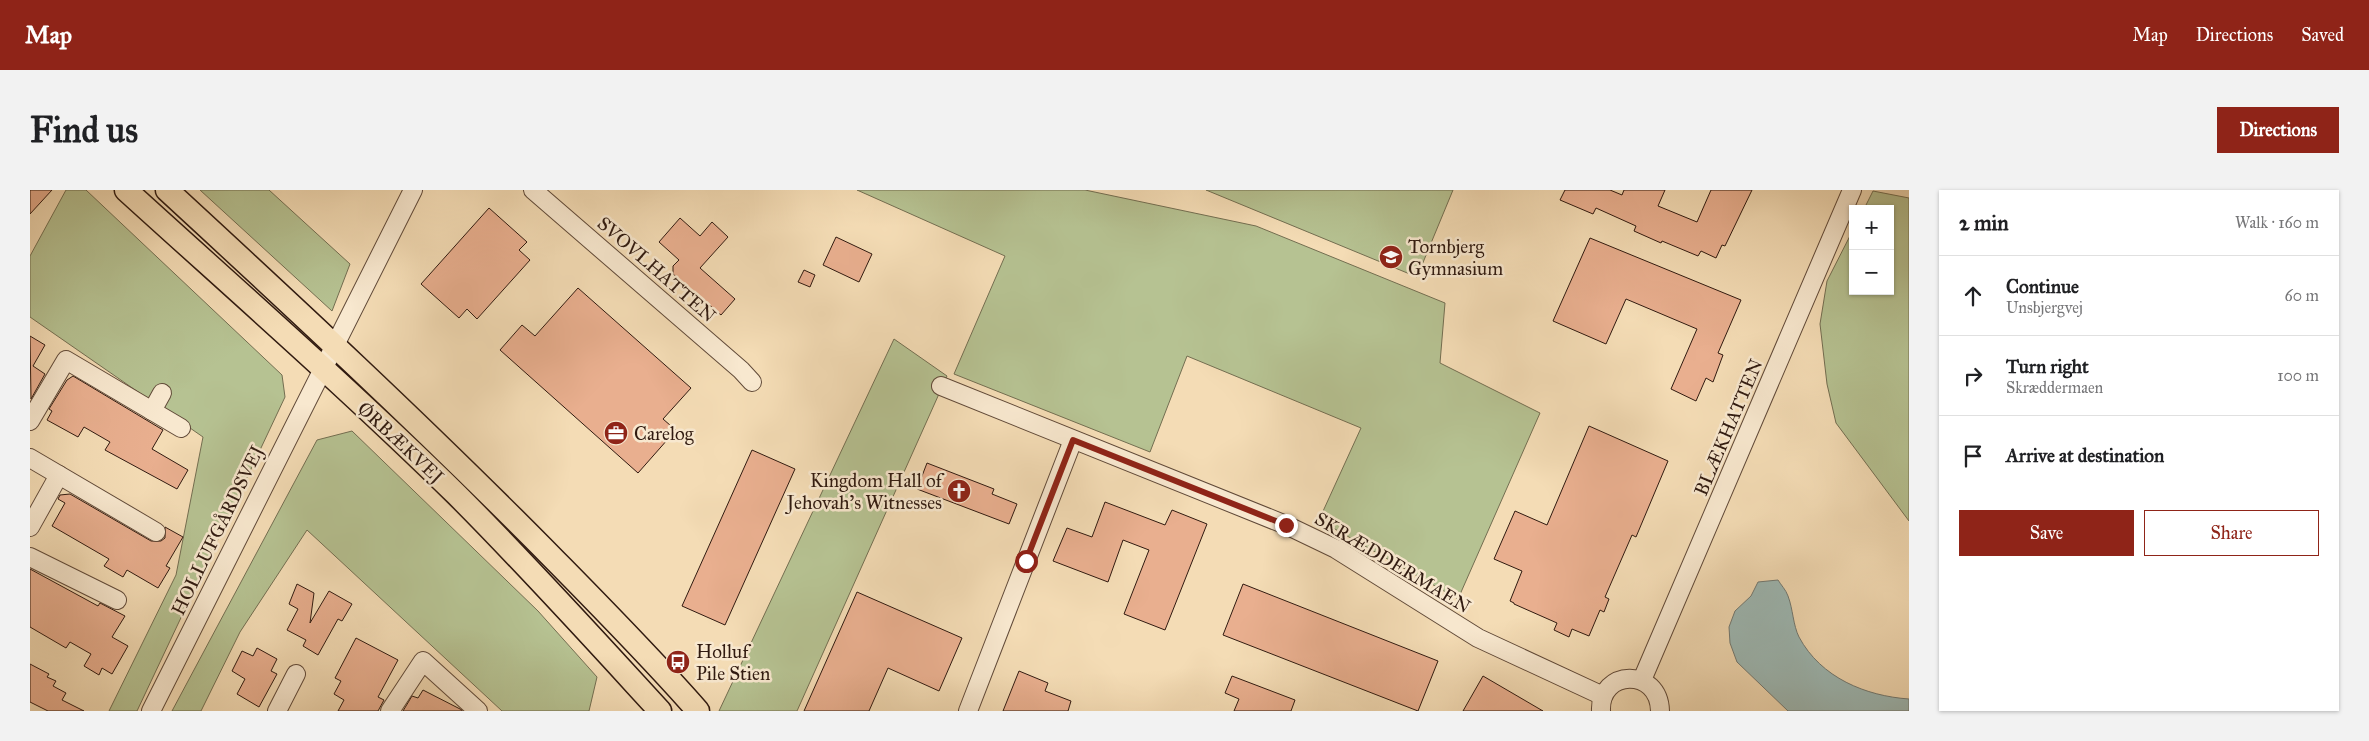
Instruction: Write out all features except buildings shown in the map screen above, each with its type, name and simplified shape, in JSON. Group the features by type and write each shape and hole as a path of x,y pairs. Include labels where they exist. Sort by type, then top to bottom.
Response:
{"main road":[{"name":"ØRBÆKVEJ","path":"126,190 322,368 462,501 540,581 660,711"},
{"name":"ØRBÆKVEJ","path":"168,190 334,343 495,500 655,662 698,711"}],"street":[{"name":"HOLLUFGÅRDSVEJ","path":"151,711 334,343 413,190"},
{"name":"SVOVLHATTEN","path":"533,190 741,370 752,382"},
{"name":"BLÆKHATTEN","path":"1642,680 1852,190"},
{"path":"30,421 66,360 181,428"},
{"name":"SKRÆDDERMAEN","path":"941,386 1278,522 1336,548 1478,638 1602,704"},
{"path":"152,410 162,393"},
{"path":"968,711 1073,440"},
{"path":"30,458 156,532"},
{"path":"32,519 59,475"},
{"path":"30,557 117,600"},
{"path":"390,711 423,661 478,711"},
{"path":"281,710 296,674"},
{"path":"1602,704 1615,682 1633,678 1642,680 1656,693 1660,711"}],"green space":[{"path":"66,190 86,190 282,375 285,397 137,711 109,711 176,575 203,437 30,317 30,256"},
{"path":"200,190 269,190 350,264 332,311"},
{"path":"857,190 1085,190 1256,226 1445,303 1440,363 1540,413 1458,599 1319,520 1361,428 1187,356 1150,452 954,374 1005,256"},
{"name":"Tornbjerg Gymnasium","path":"1206,190 1453,190 1417,277"},
{"path":"1873,191 1909,198 1909,521 1836,423 1827,384 1820,324 1827,281 1849,238 1849,295 1894,295 1894,205 1866,205"},
{"path":"894,339 947,376 797,711 719,711"},
{"path":"352,431 538,611 597,677 589,711 502,711 307,530 240,632 201,711 172,711 317,440"}],"water":[{"path":"1778,580 1788,596 1799,637 1819,664 1832,674 1861,689 1877,694 1909,699 1909,711 1788,711 1737,662 1730,643 1729,627 1735,611 1751,596 1758,582"}],"place":[{"name":"Tornbjerg Gymnasium","path":"1391,257"},
{"name":"Carelog","path":"616,433"},
{"name":"Kingdom Hall of Jehovah's Witnesses","path":"959,491"},
{"name":"Holluf Pile Stien","path":"678,662"}],"route":[{"path":"1026,561 1073,440 1286,525"}]}
